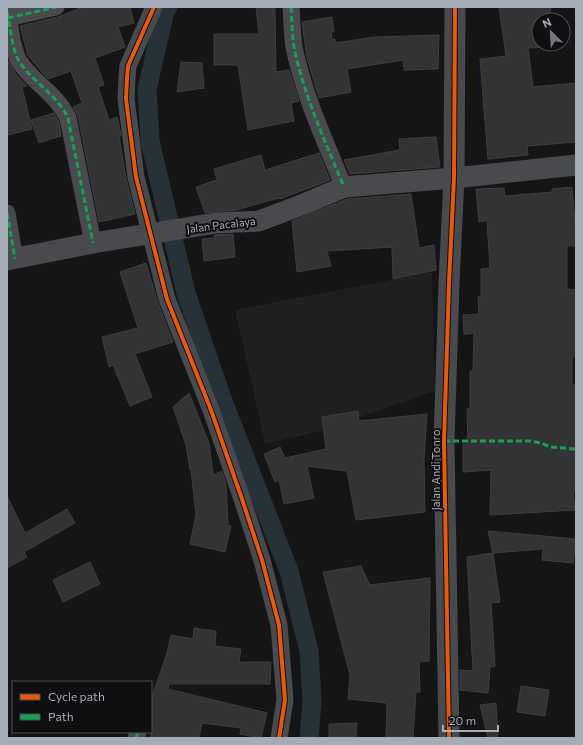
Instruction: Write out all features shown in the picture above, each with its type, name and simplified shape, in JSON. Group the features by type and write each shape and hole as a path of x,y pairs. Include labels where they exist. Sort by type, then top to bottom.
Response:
{"street":[{"path":"56,7 8,15 15,52 19,61 58,101 68,118 93,243"},
{"path":"154,7 128,66 126,88 136,177 165,232 167,299 211,410 262,560 279,625 285,700 279,738"},
{"path":"291,7 294,46 301,76 310,105 344,187"},
{"name":"Jalan Andi Tonro","path":"449,738 444,441 454,178 455,7"},
{"name":"Jalan Pacalaya","path":"11,259 93,243 216,224 259,221 344,187 454,178 576,165"},
{"path":"7,213 11,259"}],"shaded area":[{"path":"432,272 435,391 320,431 265,444 235,310"}],"building":[{"path":"83,7 130,7 134,23 118,27 125,47 95,58 104,85 98,87 109,120 117,117 126,178 135,214 99,222 78,116 73,107 82,103 71,71 48,79 28,56 20,26 58,17"},
{"path":"256,7 275,7 276,72 289,70 299,101 291,103 294,121 248,130 238,65 214,65 214,34 259,34"},
{"path":"499,7 551,7 550,12 531,12 531,48 528,48 533,87 576,83 576,142 527,146 528,155 488,159 480,59 506,56"},
{"path":"332,17 334,32 331,32 332,39 335,39 336,43 374,37 439,35 438,69 404,70 403,60 347,69 351,92 319,98 307,58 302,22"},
{"path":"7,59 16,74 27,86 22,87 32,129 7,135"},
{"path":"181,62 202,63 204,88 177,92"},
{"path":"54,113 59,122 61,136 39,143 31,120"},
{"path":"436,137 440,167 350,174 344,160 400,150 399,139"},
{"path":"319,153 330,180 280,199 279,198 236,210 205,213 196,187 217,180 214,169 261,155 265,170"},
{"path":"572,187 576,221 576,246 567,246 567,289 576,290 576,356 572,356 572,385 576,385 576,492 573,492 575,510 490,515 491,470 463,472 463,444 468,444 467,409 470,409 470,371 473,371 474,333 464,334 463,315 479,314 478,297 481,296 481,269 490,268 487,221 479,222 476,189 504,188 505,196 552,192 552,189"},
{"path":"411,194 419,248 434,245 436,270 393,279 392,247 327,251 331,266 297,272 292,221 347,199"},
{"path":"233,234 235,257 204,261 202,239 215,238 214,235"},
{"path":"146,263 158,303 173,342 135,354 152,397 130,406 113,365 109,367 102,337 138,328 120,272"},
{"path":"189,393 209,443 213,475 222,471 226,484 228,525 231,526 225,552 190,544 196,515 191,470 186,445 173,407"},
{"path":"358,411 359,421 427,414 424,459 425,512 356,520 347,471 307,466 314,498 284,504 279,480 275,482 264,454 280,447 285,458 326,449 322,417"},
{"path":"7,496 25,533 67,509 75,523 24,552 27,557 7,568"},
{"path":"488,531 576,539 573,563 542,560 543,549 493,553"},
{"path":"493,553 500,602 491,603 495,666 490,667 488,693 460,690 460,670 473,671 467,557"},
{"path":"90,562 100,584 63,602 53,580"},
{"path":"361,566 370,585 430,578 429,661 419,662 420,692 416,692 413,738 386,738 387,703 348,699 350,675 323,572"},
{"path":"194,628 216,631 215,646 241,649 239,662 271,662 270,684 169,684 168,689 267,713 261,738 240,734 241,728 202,723 199,738 151,738 152,697 167,653 171,635 193,639"},
{"path":"521,686 549,690 545,716 517,712"},
{"path":"496,703 498,738 488,738 480,705"},
{"path":"357,723 356,738 329,738 329,724"}],"waterway":[{"path":"168,7 165,11 147,89 150,141 186,293 223,401 289,571 309,651 312,701 309,738"}],"marked path":[{"path":"8,18 56,7"},
{"path":"291,7 294,47 303,83 344,187"},
{"path":"7,12 13,43 19,61 30,75 51,95 63,109 68,118 93,243"},
{"path":"7,213 15,259"},
{"path":"444,441 530,441 541,443 550,447 576,449"},
{"path":"136,738 138,733"}],"cycle path":[{"path":"154,7 128,66 126,99 136,177 167,299 211,410 242,499 262,560 279,625 285,700 279,738"},
{"path":"449,738 444,441 454,178 455,7"}]}
